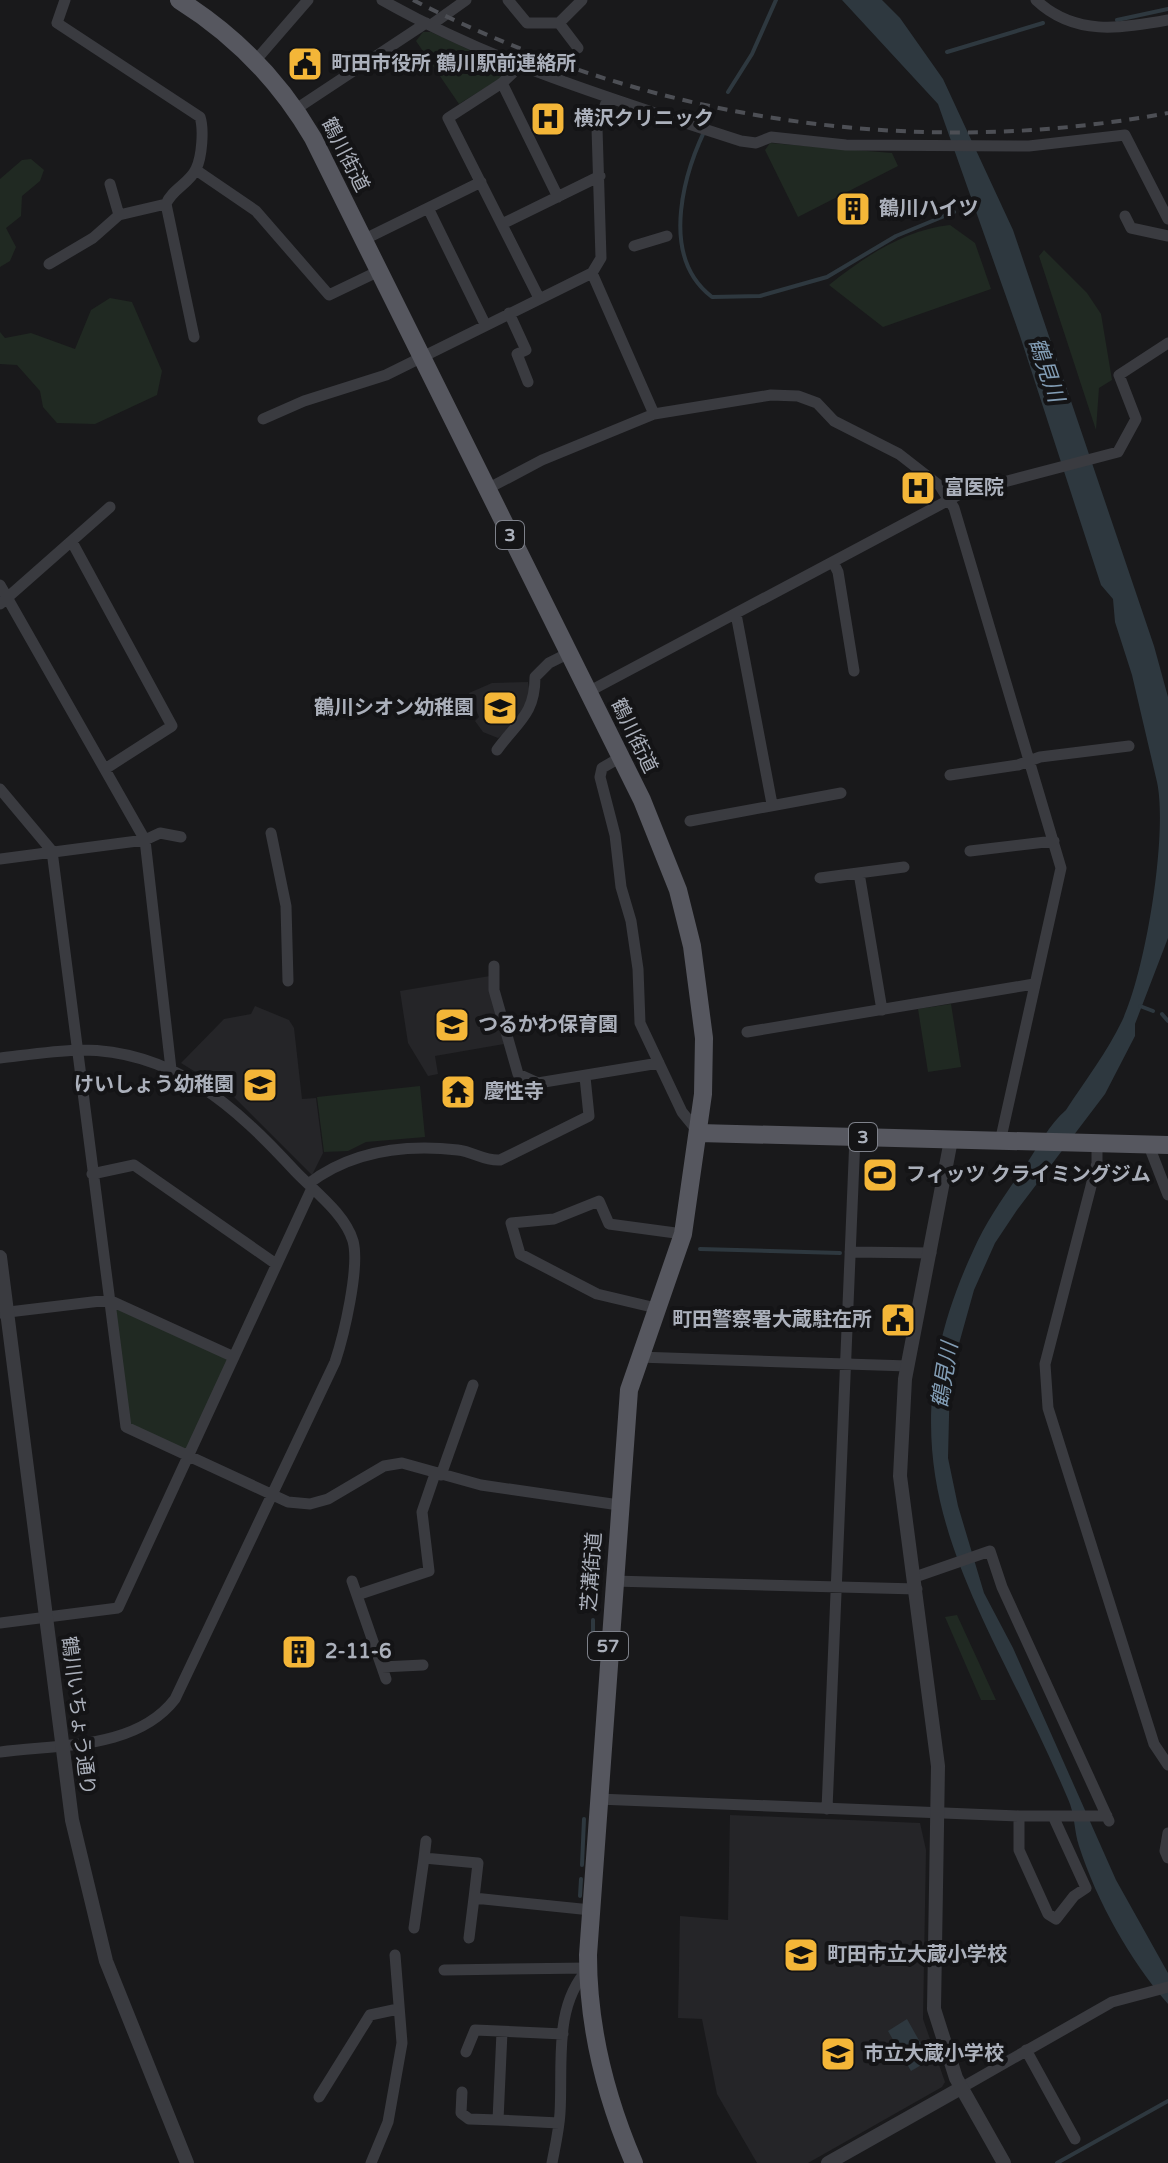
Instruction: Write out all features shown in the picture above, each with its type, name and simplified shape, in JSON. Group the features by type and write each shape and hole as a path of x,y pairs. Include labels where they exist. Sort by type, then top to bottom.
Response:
{"main road":[{"name":"鶴川街道","path":"179,0 228,35 256,60 296,109 621,757 664,851 692,946 704,1038 699,1133"},
{"name":"3","path":"699,1133 1168,1145"},
{"name":"芝溝街道","path":"634,2163 602,2068 588,1968 598,1799 628,1404 638,1357 683,1234 699,1133"}],"street":[{"path":"65,0 57,23 200,117 203,125 196,170 169,196 166,204 194,337"},
{"path":"382,0 520,66 607,100 756,143 771,137 846,145 1043,145 1125,135 1167,214"},
{"path":"296,109 466,0"},
{"path":"508,0 527,23 559,23 582,0"},
{"path":"1036,0 1068,21 1088,26 1126,28 1168,20"},
{"path":"256,60 304,1"},
{"path":"559,23 578,48"},
{"path":"520,66 502,83 448,118 539,298"},
{"path":"502,83 558,197"},
{"path":"263,419 304,401 386,375 592,273 601,258 597,128 607,100"},
{"path":"196,170 256,211 329,295 379,271"},
{"path":"502,224 600,176"},
{"path":"363,240 481,182"},
{"path":"110,184 119,215"},
{"path":"49,264 93,238 119,215 166,204"},
{"path":"428,208 485,324"},
{"path":"1125,216 1131,228 1168,236"},
{"path":"634,246 667,236"},
{"path":"592,273 654,414"},
{"path":"509,313 526,350 517,354 528,382"},
{"path":"588,692 973,488 1118,452 1136,419 1119,375 1168,343"},
{"path":"487,489 542,460 654,414 771,395 798,396 817,403 834,421 899,454 932,479 949,500 1061,868 1000,1142"},
{"path":"4,601 110,507"},
{"path":"72,542 172,726 105,769"},
{"path":"833,562 838,572 854,671"},
{"path":"0,585 4,601 145,840 171,1069"},
{"path":"736,614 772,804"},
{"path":"497,750 518,727 535,699 535,677 549,663 569,653"},
{"path":"950,775 1129,746"},
{"path":"621,757 602,768 600,777 615,835 621,887 631,921 638,969 640,1023 682,1112 699,1133"},
{"path":"0,789 52,851 126,1427 272,1496 310,1504 328,1499 384,1466 402,1463 438,1475 619,1505"},
{"path":"690,821 841,793"},
{"path":"0,859 145,840 160,833 181,837"},
{"path":"271,833 286,906 288,981"},
{"path":"970,851 1054,841"},
{"path":"820,878 904,867"},
{"path":"859,873 882,1010"},
{"path":"494,966 494,990 518,1074 538,1083 659,1063"},
{"path":"747,1032 1034,984"},
{"path":"0,1058 76,1050 120,1054 193,1079 230,1105 310,1186 345,1224 354,1244 349,1303 335,1362 182,1685 166,1710 134,1732 0,1752"},
{"path":"0,1623 118,1608 310,1186 331,1167 382,1151 420,1146 464,1151 485,1161 500,1160 589,1116 585,1077"},
{"path":"827,1809 855,1137"},
{"path":"951,1140 908,1366 900,1422 900,1476 936,1729 940,1814 934,2009 961,2088 1004,2163"},
{"path":"1097,1145 1097,1163 1045,1364 1048,1408 1154,1744 1168,1765"},
{"path":"1149,1146 1168,1195"},
{"path":"92,1174 134,1165 276,1264"},
{"path":"656,1308 597,1294 520,1254 511,1223 554,1219 599,1201 609,1224 683,1234"},
{"path":"850,1252 931,1253"},
{"name":"鶴川いちょう通り","path":"0,1257 3,1312 61,1744 82,1870 106,1961 187,2163"},
{"path":"3,1312 109,1300 234,1357"},
{"path":"638,1357 908,1366"},
{"path":"357,1595 429,1571 422,1512 473,1385"},
{"path":"598,1799 1106,1818 1002,1587 990,1551 945,1566 916,1583 834,1586 613,1581"},
{"path":"352,1581 384,1673 423,1665"},
{"path":"1019,1816 1019,1850 1048,1914 1056,1919 1074,1896 1086,1888 1056,1817"},
{"path":"1168,1833 1165,1851 1168,1858"},
{"path":"414,1928 426,1841"},
{"path":"424,1858 478,1863 469,1938"},
{"path":"474,1898 591,1910"},
{"path":"371,2163 388,2122 402,2043 395,1955"},
{"path":"444,1970 588,1968"},
{"path":"552,2163 559,2123 563,2034 574,1984 588,1968"},
{"path":"828,2163 1112,2002 1168,1987"},
{"path":"319,2097 370,2015 398,2009"},
{"path":"466,2052 475,2030 563,2034"},
{"path":"498,2120 502,2032"},
{"path":"1026,2050 1075,2139"},
{"path":"462,2092 461,2113 469,2119 559,2123"}],"shaded area":[{"path":"423,32 431,32 505,66 506,75 459,104 416,41"},
{"path":"770,143 892,153 898,166 798,217 765,150"},
{"path":"31,159 44,170 40,181 22,196 21,216 6,228 16,247 10,261 0,267 0,179 22,160"},
{"path":"950,225 975,243 991,289 883,327 829,285 885,246 917,233"},
{"path":"1044,250 1087,293 1101,314 1112,380 1099,388 1096,430 1039,256"},
{"path":"110,298 132,302 162,371 157,395 95,424 57,423 43,407 40,391 17,365 0,364 0,332 5,338 31,333 75,349 91,310"},
{"name":"鶴川シオン幼稚園","path":"528,682 531,698 514,726 498,738 483,732 475,721 479,717 469,693 492,683"},
{"name":"つるかわ保育園","path":"490,976 504,1044 435,1056 438,1074 428,1076 408,1043 400,991"},
{"path":"951,1004 961,1067 928,1072 918,1009"},
{"name":"けいしょう幼稚園","path":"255,1006 289,1020 294,1028 302,1099 316,1098 323,1153 312,1175 231,1094 181,1063 224,1019 251,1014"},
{"path":"420,1086 425,1137 366,1142 348,1151 324,1152 317,1097"},
{"path":"109,1300 234,1357 188,1457 126,1427"},
{"path":"957,1615 996,1700 981,1700 945,1617"},
{"name":"町田市立大蔵小学校","path":"730,1815 920,1823 926,1850 923,2019 945,2082 942,2087 808,2163 757,2163 717,2094 702,2019 678,2018 680,1916 728,1920"}],"water":[{"name":"鶴見川","path":"842,0 882,0 900,18 943,79 1013,230 1154,646 1168,697 1168,938 1135,1024 1135,1036 1105,1094 1017,1210 995,1243 974,1290 950,1376 948,1458 958,1506 984,1593 1013,1648 1116,1880 1168,1973 1168,2004 1141,1969 1105,1909 1086,1867 1068,1799 973,1597 949,1535 935,1471 932,1404 943,1331 973,1251 998,1206 1045,1135 1103,1055 1131,998 1153,902 1160,834 1157,782 1132,675 1115,622 1113,599 1101,585 1020,336 938,104"},
{"path":"907,2019 930,2060 911,2071 888,2031"}],"waterway":[{"path":"728,92 752,54 776,0"},
{"path":"1117,20 1168,9"},
{"path":"947,52 1043,23"},
{"path":"711,118 685,185 681,235 685,258 695,279 712,297 760,296 827,277 896,236 954,212"},
{"path":"1140,1006 1153,1011"},
{"path":"1162,1014 1168,1021"},
{"path":"700,1249 840,1253"},
{"path":"594,1595 596,1577"},
{"path":"593,1620 593,1641"},
{"path":"582,1865 584,1819"},
{"path":"580,1896 581,1879"},
{"path":"1057,2163 1168,2101"}],"railway":[{"path":"413,0 502,41 593,75 686,101 781,119 877,130 974,132 1071,127 1168,113"}],"place":[{"name":"町田市役所 鶴川駅前連絡所","path":"305,64"},
{"name":"横沢クリニック","path":"548,119"},
{"name":"鶴川ハイツ","path":"853,209"},
{"name":"富医院","path":"918,488"},
{"name":"鶴川シオン幼稚園","path":"500,708"},
{"name":"つるかわ保育園","path":"452,1025"},
{"name":"けいしょう幼稚園","path":"260,1085"},
{"name":"慶性寺","path":"458,1092"},
{"name":"フィッツ クライミングジム","path":"880,1175"},
{"name":"町田警察署大蔵駐在所","path":"898,1320"},
{"name":"2-11-6","path":"299,1652"},
{"name":"町田市立大蔵小学校","path":"801,1955"},
{"name":"市立大蔵小学校","path":"838,2054"}]}
